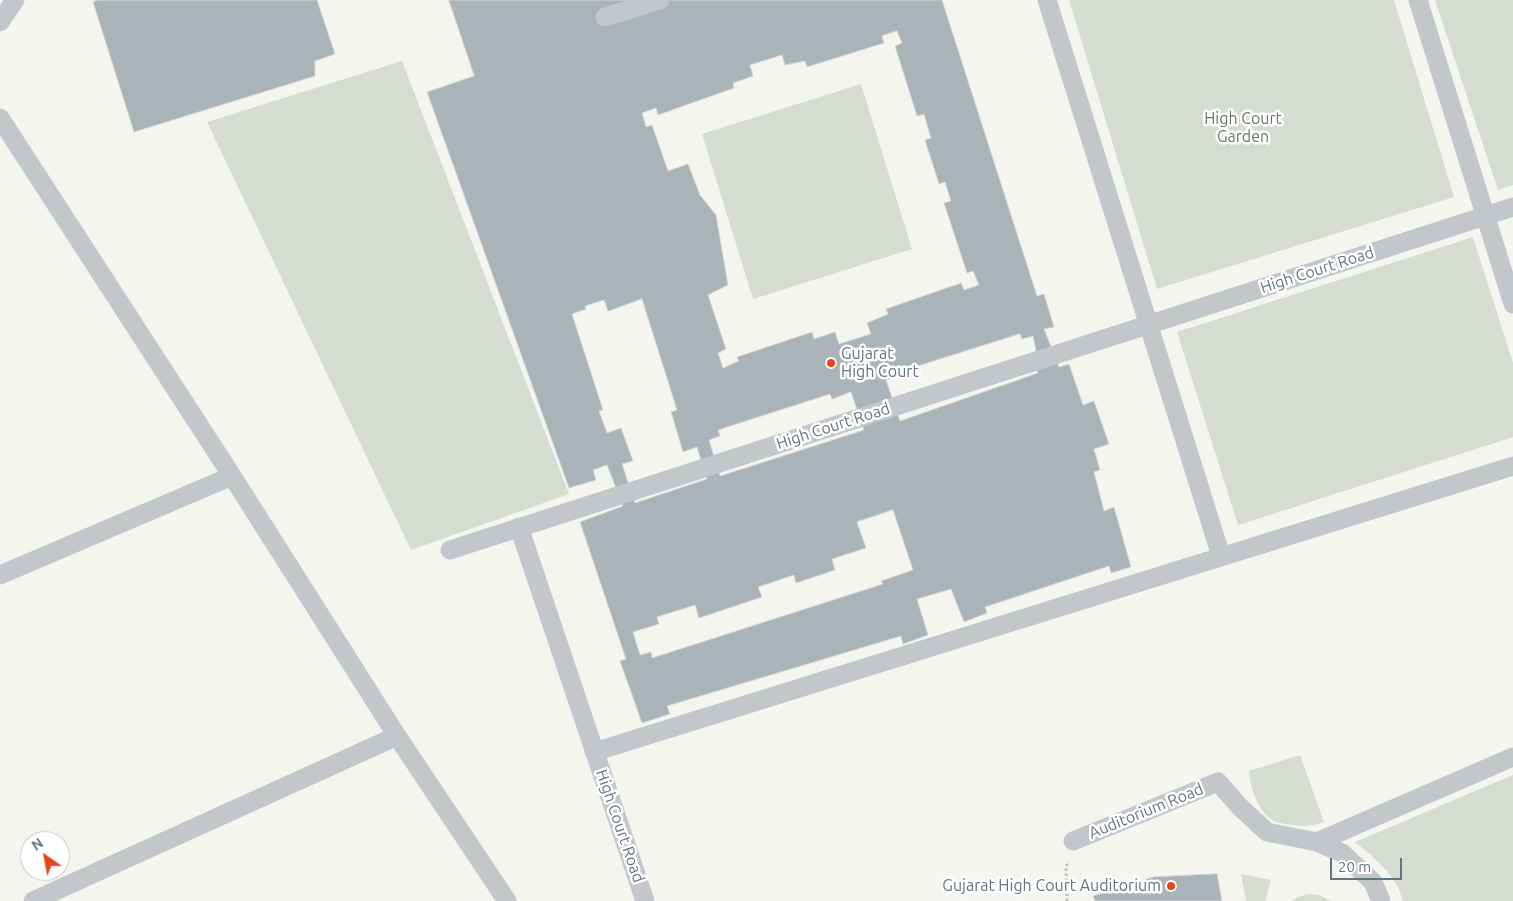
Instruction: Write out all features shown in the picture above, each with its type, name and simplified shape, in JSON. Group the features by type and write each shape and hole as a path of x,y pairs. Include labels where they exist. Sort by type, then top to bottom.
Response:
{"street":[{"path":"0,22 15,0"},
{"path":"605,17 660,0"},
{"path":"1047,0 1221,556"},
{"path":"1418,0 1513,304"},
{"path":"0,118 506,901"},
{"name":"High Court Road","path":"450,550 1513,207"},
{"name":"High Court Road","path":"594,752 1513,466"},
{"path":"0,575 232,476"},
{"name":"High Court Road","path":"518,527 645,901"},
{"path":"33,901 398,736"},
{"path":"1317,842 1513,757"},
{"name":"Auditorium Road","path":"1073,841 1218,782 1267,832 1317,842 1342,853 1373,882 1381,901"}],"path":[{"path":"1067,901 1066,868 1073,841"}],"green space":[{"name":"High Court Garden","path":"1069,0 1394,0 1454,197 1157,289"},
{"path":"1435,0 1513,0 1513,185 1498,190"},
{"path":"402,61 569,494 411,550 207,122"},
{"path":"861,84 912,249 753,299 702,134"},
{"path":"1473,237 1513,363 1513,437 1238,525 1177,332"},
{"path":"1300,755 1324,822 1313,825 1287,824 1277,822 1268,817 1254,796 1251,783 1249,771"},
{"path":"1513,775 1513,901 1403,901 1400,891 1390,875 1355,842"},
{"path":"1241,874 1271,880 1265,901 1246,901"},
{"path":"1308,894 1319,895 1331,901 1292,901"}],"building":[{"path":"98,0 317,0 335,54 315,61 315,76 134,132 93,2"},
{"name":"Gujarat High Court","path":"449,0 942,0 1037,296 1044,294 1054,327 1044,329 1059,367 1069,364 1083,405 1094,401 1109,444 1094,449 1100,470 1094,472 1104,511 1114,507 1131,567 1111,573 1109,566 985,607 987,613 964,622 951,589 917,599 928,635 903,644 901,636 667,706 670,714 642,723 620,661 626,659 580,522 623,506 607,465 593,470 596,480 569,488 427,92 474,76","holes":["897,31 902,43 895,46 917,116 924,114 931,138 925,140 939,184 945,182 951,201 944,203 967,273 973,271 979,285 964,290 961,283 886,309 888,314 867,323 871,334 839,344 835,332 814,339 812,332 737,357 739,361 723,368 718,353 726,349 708,295 728,285 716,215 700,195 688,164 668,171 652,125 646,127 642,113 656,108 658,115 734,88 733,83 753,76 750,65 782,55 785,65 805,61 807,67 884,43 882,36","642,299 677,410 671,412 683,452 697,447 707,479 635,503 622,464 633,461 621,428 607,433 599,411 603,410 572,314 586,309 585,306 604,300 608,311","1020,334 1022,339 1033,336 1036,350 1033,358 1034,366 1038,373 900,421 886,380 910,373 909,369","851,392 864,430 720,476 709,440 720,436 718,430 830,394 832,399","893,510 913,570 881,581 883,584 652,658 651,652 640,655 633,632 659,624 657,617 695,605 699,618 762,597 758,587 794,575 796,583 835,570 832,559 866,548 857,522"]},
{"name":"Gujarat High Court Auditorium","path":"1217,874 1222,901 1095,901 1093,896 1153,877"}],"place":[{"name":"Gujarat High Court","path":"831,363"},
{"name":"Gujarat High Court Auditorium","path":"1171,886"}]}
